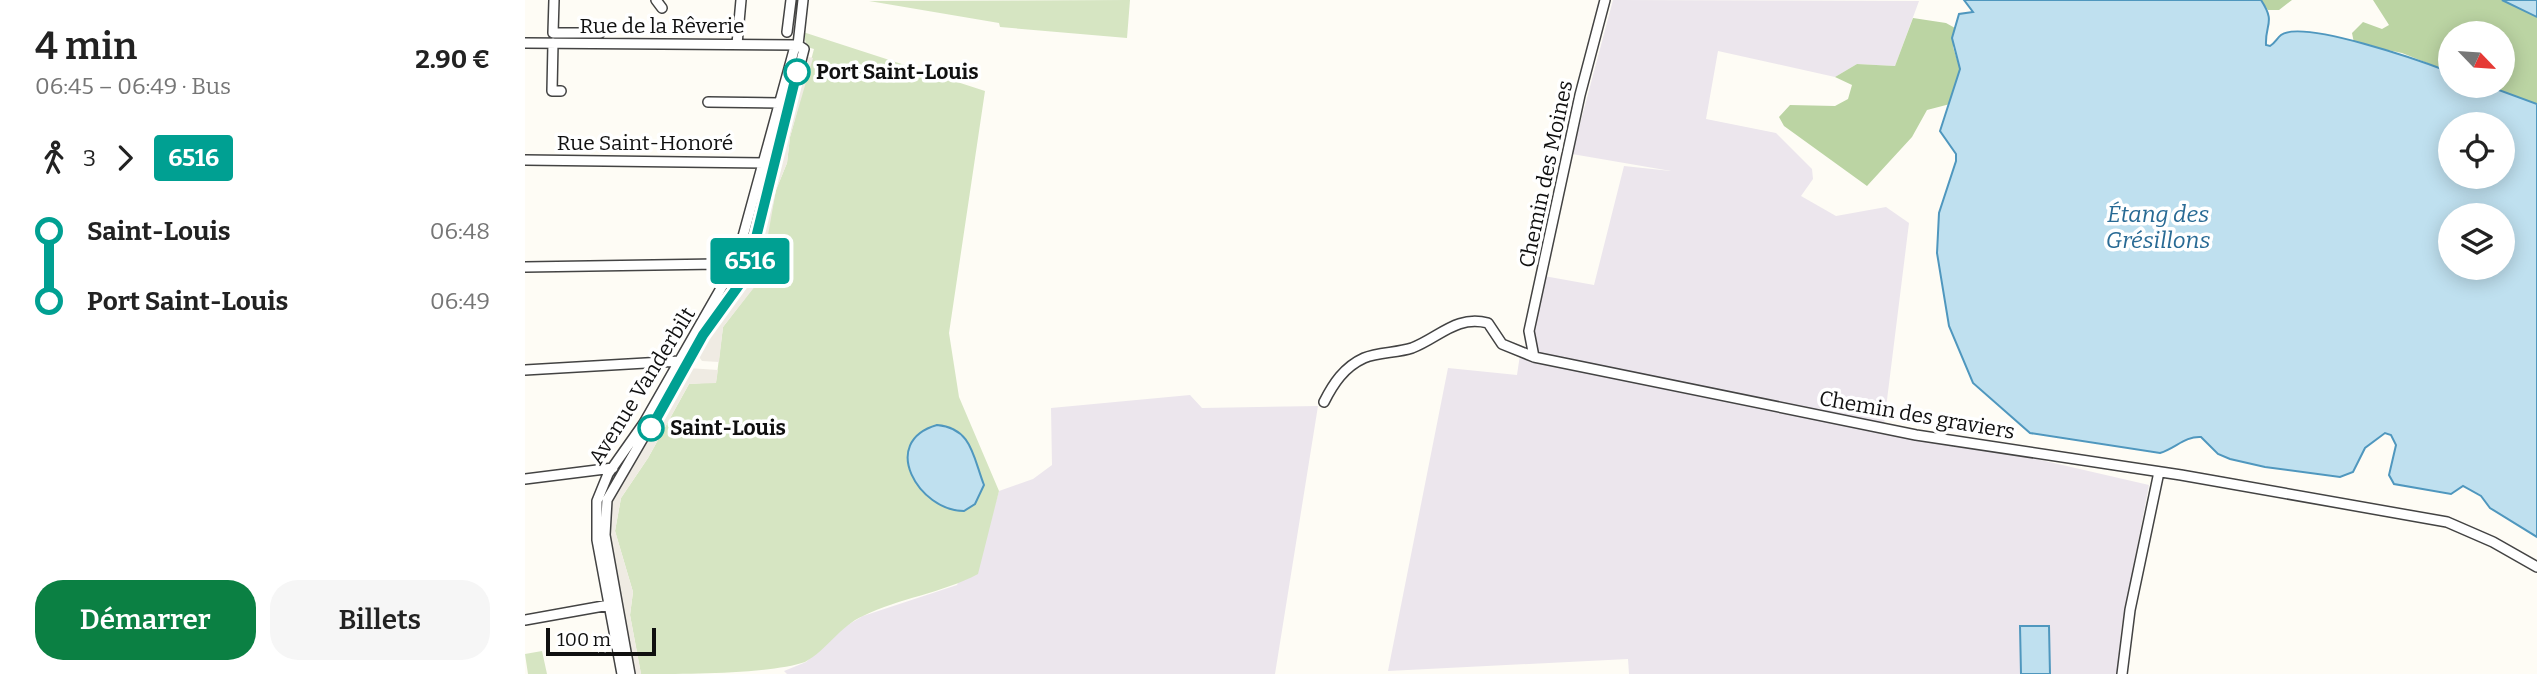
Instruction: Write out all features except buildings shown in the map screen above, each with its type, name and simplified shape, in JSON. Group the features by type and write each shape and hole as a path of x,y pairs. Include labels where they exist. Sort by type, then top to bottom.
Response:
{"street":[{"path":"554,0 552,91 561,91"},
{"path":"737,44 741,0"},
{"name":"Chemin des Moines","path":"1534,357 1529,331 1580,95 1605,0"},
{"path":"787,32 798,1"},
{"name":"Avenue Vanderbilt","path":"622,674 595,520 600,491 645,423 732,269 798,45 798,1"},
{"path":"553,38 600,33"},
{"name":"Rue de la Rêverie","path":"525,43 553,38 798,45"},
{"name":"Avenue Vanderbilt","path":"631,674 605,535 607,500 703,335 746,277 804,49 798,45"},
{"path":"708,102 780,103"},
{"name":"Rue Saint-Honoré","path":"525,160 764,163"},
{"path":"525,267 718,264 732,269"},
{"name":"Chemin des graviers","path":"1324,402 1336,378 1364,358 1410,349 1461,321 1474,319 1488,323 1502,344 1534,357 1916,435 2159,472 2447,522 2493,542 2537,567"},
{"path":"525,370 680,361"},
{"path":"525,479 613,468"},
{"path":"2122,674 2130,610 2159,472"},
{"path":"525,620 609,605"}],"shaded area":[{"path":"1613,0 1919,1 1895,66 1857,64 1835,77 1718,51 1706,119 1776,133 1812,169 1813,179 1801,196 1836,216 1886,207 1909,223 1884,424 2149,485 2121,631 2117,674 1629,674 1628,659 1388,671 1448,368 1517,375 1521,348 1530,351 1544,276 1594,285 1624,166 1671,171 1572,154"},
{"path":"804,56 813,58 790,137 787,163 776,190 760,280 723,327 719,362 702,361 697,354 703,340 706,341 742,289"},
{"path":"688,368 718,370 716,383 689,384 648,458 621,498 615,531 633,592 630,615 641,674 635,674 609,533 609,507 617,483 643,450"},
{"path":"1190,395 1202,408 1318,406 1275,674 787,674 784,671 806,662 846,626 863,616 957,585 991,519 999,491 1033,479 1052,465 1051,408"}],"green space":[{"path":"1130,0 1127,38 1000,27 999,23 869,1"},
{"path":"2261,0 2292,0 2279,10 2268,10"},
{"path":"2373,0 2502,0 2537,17 2537,104 2515,96 2515,21 2438,21 2438,67 2402,53 2354,43 2352,33 2363,22 2382,29 2389,25"},
{"path":"1913,18 1946,23 1955,28 1953,47 1960,69 1950,104 1927,110 1912,137 1867,186 1784,126 1779,117 1790,105 1835,106 1848,99 1852,85 1835,77 1857,64 1895,66"},
{"path":"803,32 985,91 949,333 959,397 999,491 978,574 855,620 805,662 749,671 641,674 630,615 633,592 615,531 621,498 648,458 689,384 716,382 723,327 759,280 776,190 787,163 790,137 814,49 807,47"},
{"path":"763,175 767,176 748,262 739,261"},
{"path":"542,651 547,674 528,674 525,654"}],"water":[{"name":"Étang des Grésillons","path":"1964,0 2261,0 2269,19 2266,45 2270,46 2281,35 2294,32 2337,37 2438,68 2438,98 2515,96 2537,104 2537,537 2490,508 2481,496 2463,486 2451,494 2394,484 2389,475 2396,445 2391,435 2385,433 2365,448 2353,472 2340,477 2265,467 2230,459 2218,454 2201,437 2190,438 2160,453 2030,433 1973,383 1949,326 1937,253 1939,213 1956,161 1956,154 1940,131 1960,69 1952,38 1959,14 1973,12"},
{"path":"2502,0 2537,0 2537,17"},
{"path":"937,425 949,427 964,438 974,455 984,485 975,504 964,511 947,508 933,500 920,488 911,474 908,460 910,446 919,434"},
{"path":"2020,626 2049,626 2050,674 2021,674"}],"bus line":[{"name":"6516","path":"651,428 703,335 747,274 769,175 797,72"}],"place":[{"name":"Port Saint-Louis","path":"797,72"},
{"name":"Saint-Louis","path":"651,428"}]}
